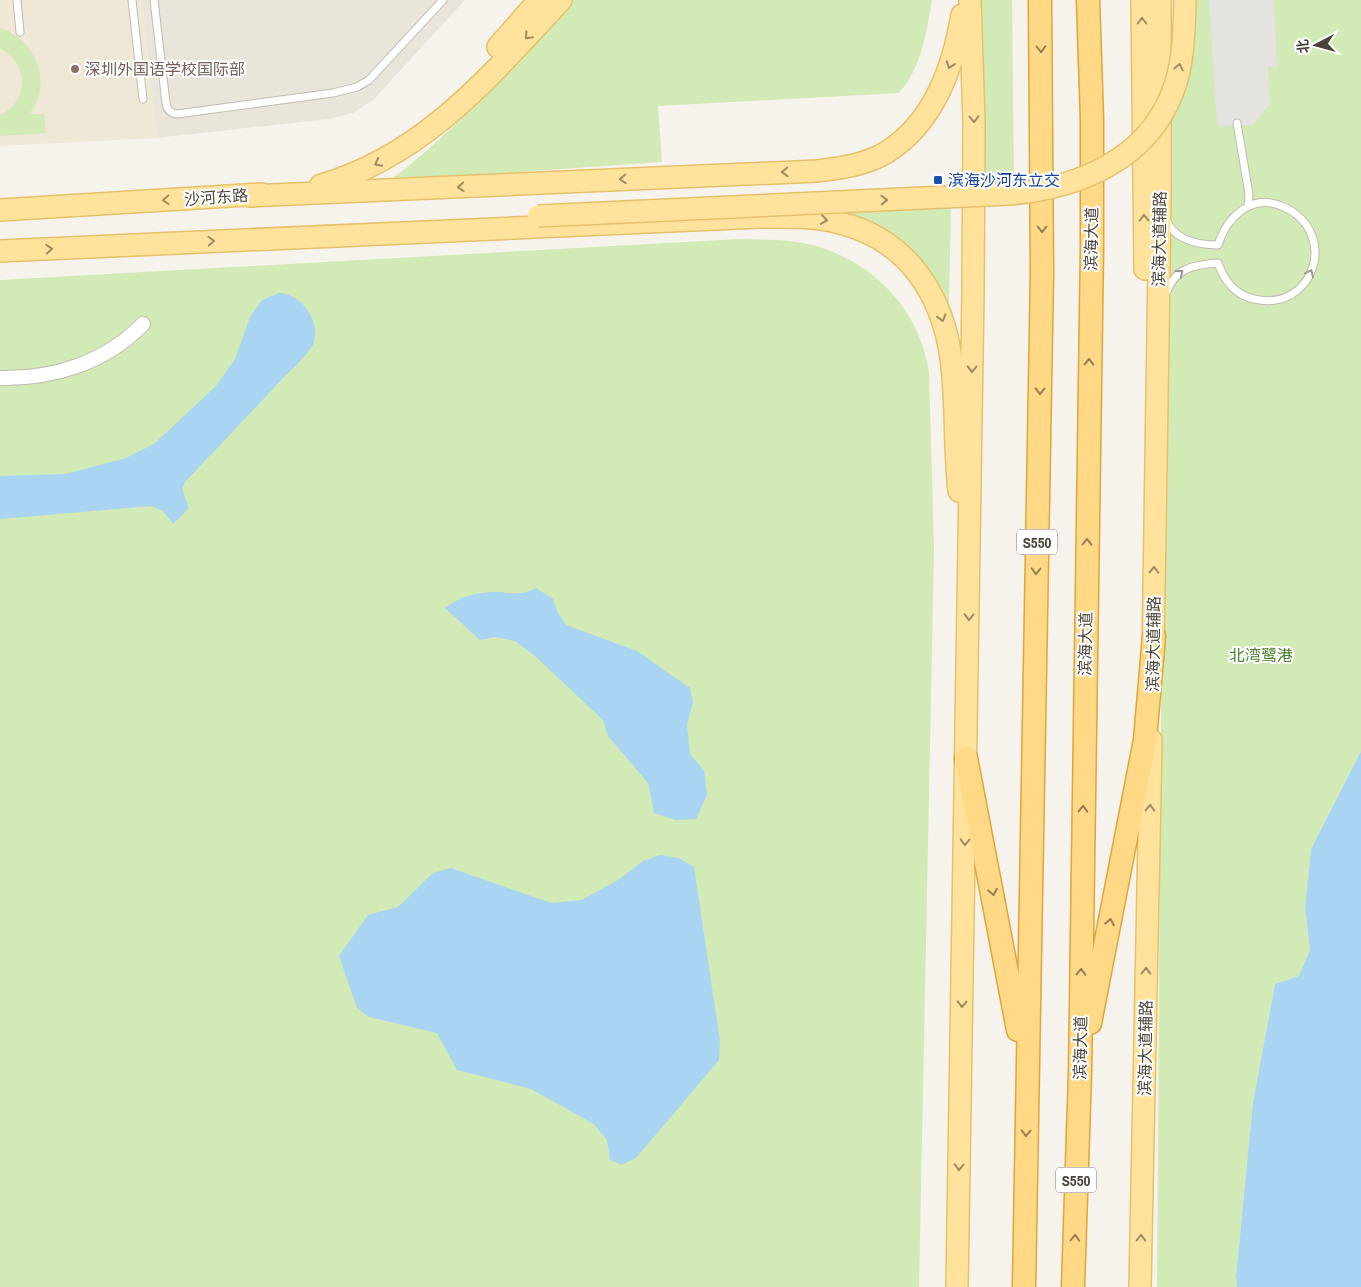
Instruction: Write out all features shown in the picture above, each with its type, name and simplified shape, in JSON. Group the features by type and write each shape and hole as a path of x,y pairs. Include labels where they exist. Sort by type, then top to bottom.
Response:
{"highway":[{"name":"S550","path":"1024,1287 1042,273 1040,0"},
{"name":"滨海大道","path":"1073,1287 1080,1073 1092,246 1092,120 1088,0"},
{"path":"1080,1073 1141,766 1154,636"},
{"path":"966,758 1008,969 1027,1084"}],"main road":[{"path":"419,137 539,0"},
{"path":"419,137 473,94 561,0"},
{"path":"249,196 817,171 864,162 893,148 927,114 936,98 956,48 964,0"},
{"path":"957,1287 970,568 974,122 970,0"},
{"path":"1142,0 1144,221 1151,357 1156,407"},
{"name":"滨海大道辅路","path":"1140,1287 1154,636 1160,203 1160,0"},
{"path":"286,238 378,226 538,216 1009,194 1060,187 1086,178 1110,165 1135,145 1164,112 1174,90 1181,62 1185,0"},
{"name":"沙河东路","path":"0,210 249,196 315,186 343,179 392,156 419,137"},
{"path":"0,251 760,217 814,218 840,222 861,229 906,258 931,290 940,310 951,360 956,462 970,568"}],"street":[{"path":"0,378 44,375 98,359 129,338 143,324"}],"lane":[{"path":"17,0 20,32"},
{"path":"132,0 143,99"},
{"path":"154,0 167,109 177,114 333,93 357,87 377,72 443,0"},
{"path":"1237,124 1249,194 1248,206"},
{"path":"1158,315 1169,284 1182,270 1200,264 1218,263 1227,282 1236,291 1248,298 1263,302 1289,296 1307,281 1314,266 1316,249 1306,222 1294,211 1279,204 1264,203 1248,206 1233,215 1223,229 1218,245 1202,245 1182,237 1168,225 1160,203"}],"shaded area":[{"name":"深圳外国语学校国际部","path":"0,0 142,0 157,138 0,146"},
{"path":"142,0 465,0 373,100 353,113 329,119 157,138"},
{"path":"1209,0 1274,0 1277,67 1268,67 1270,104 1253,125 1217,126"}],"green space":[{"path":"572,0 932,0 918,61 907,83 899,93 658,106 662,162 389,181 438,141"},
{"path":"977,0 1012,0 1014,182 980,185"},
{"name":"北湾鹭港","path":"1195,0 1361,0 1361,751 1311,849 1305,907 1310,950 1299,976 1275,984 1253,1102 1236,1276 1237,1287 1157,1287 1165,140 1193,59"},
{"path":"0,28 13,34 32,52 40,77 40,89 36,102 29,114 44,114 46,133 0,136 0,115 10,109 16,101 21,92 22,82 21,72 17,63 10,55 0,49"},
{"path":"951,202 949,304 927,268 903,242 872,224 832,211"},
{"path":"740,239 780,240 809,244 840,255 859,266 877,279 906,311 924,350 929,372 934,550 919,1287 0,1287 0,280"}],"water":[{"path":"279,293 295,298 307,309 314,325 314,342 300,361 185,482 182,489 189,508 173,524 163,511 151,506 0,519 0,476 66,474 126,458 154,444 216,386 235,359 250,317 262,300"},
{"path":"536,588 553,599 557,611 566,625 637,651 690,688 693,702 687,725 690,754 704,770 707,795 696,819 676,820 654,813 648,783 608,736 603,720 535,656 515,641 495,637 480,640 445,608 462,598 475,594 494,592 520,593"},
{"path":"1361,751 1361,1287 1237,1287 1236,1276 1253,1102 1275,984 1299,976 1310,950 1305,907 1311,849"},
{"path":"660,855 679,858 694,867 720,1041 719,1060 636,1158 622,1165 610,1160 607,1140 594,1124 531,1089 457,1070 437,1033 369,1017 357,1008 339,956 368,915 398,907 433,873 451,868 551,903 582,900 618,880 643,861"}],"place":[{"name":"深圳外国语学校国际部","path":"75,69"},
{"name":"滨海沙河东立交","path":"938,180"}]}
